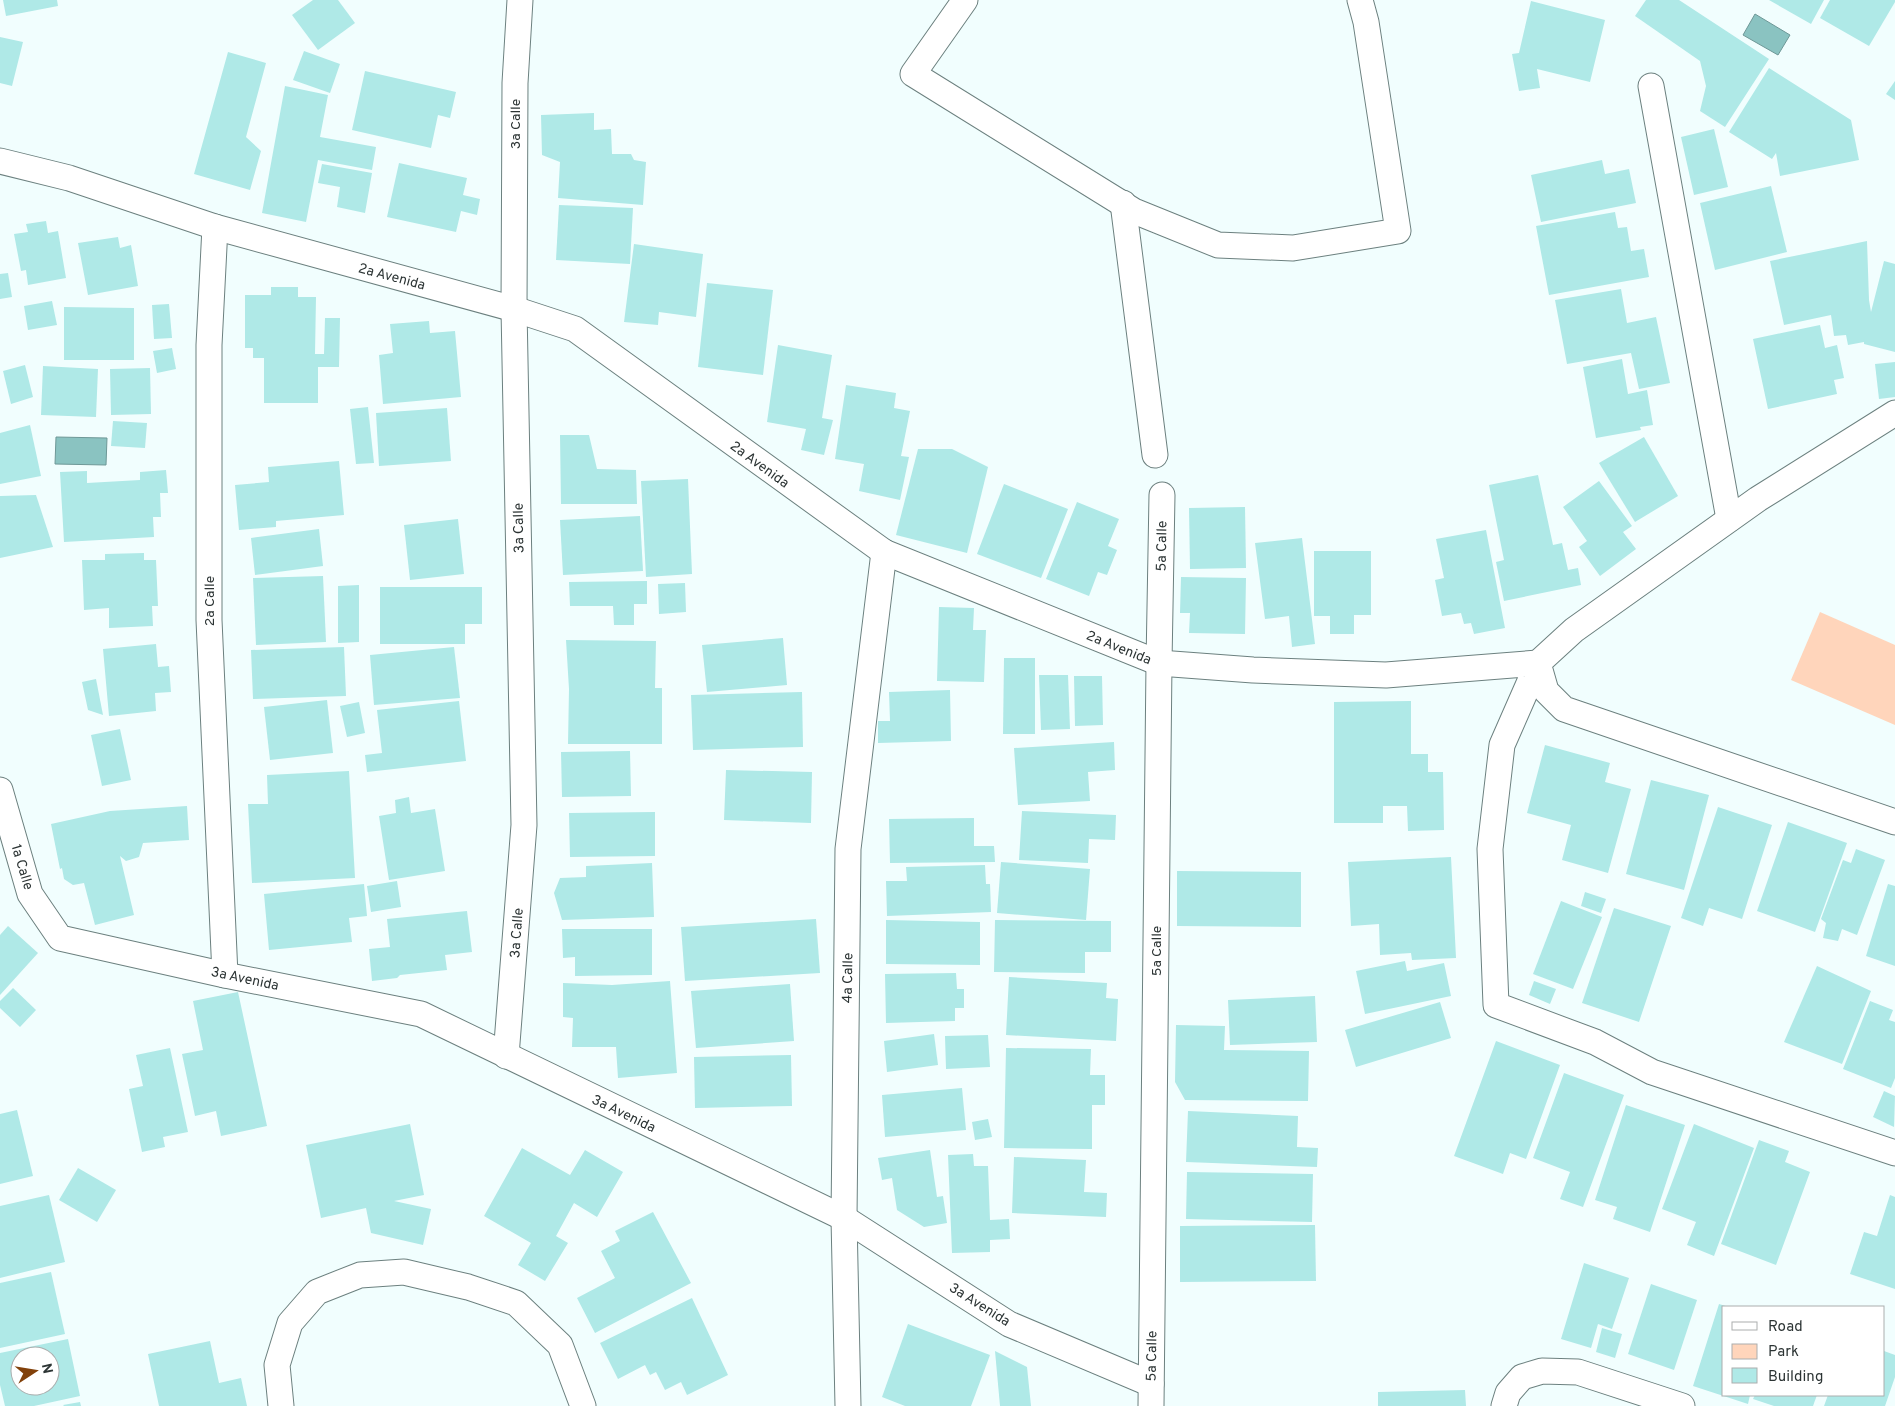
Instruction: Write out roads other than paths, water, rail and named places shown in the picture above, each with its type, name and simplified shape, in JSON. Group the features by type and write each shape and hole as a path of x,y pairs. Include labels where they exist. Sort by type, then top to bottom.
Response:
{"street":[{"name":"3a Calle","path":"506,1056 524,826 514,309 516,83 520,0"},
{"path":"965,0 914,74 1134,211 1218,245 1293,248 1398,232 1366,22 1360,0"},
{"path":"1651,86 1729,519"},
{"name":"2a Avenida","path":"0,161 69,178 215,227 514,309 574,329 884,552 1158,662 1253,670 1386,675 1538,663"},
{"path":"1123,203 1155,455"},
{"name":"2a Calle","path":"215,227 209,345 209,620 225,975"},
{"path":"1895,413 1758,498 1574,630 1538,663 1502,745 1490,850 1496,1005 1595,1042 1652,1072 1895,1153"},
{"name":"5a Calle","path":"1151,1395 1158,662 1162,496"},
{"name":"4a Calle","path":"848,1406 844,1218 848,849 884,552"},
{"path":"1538,663 1546,691 1564,709 1895,822"},
{"name":"1a Calle","path":"0,790 30,894 60,938"},
{"name":"3a Avenida","path":"60,938 225,975 421,1014 844,1218 1009,1324 1151,1395"},
{"path":"281,1406 277,1365 290,1323 317,1292 360,1275 404,1272 468,1287 516,1302 560,1345 583,1406"},
{"path":"1504,1406 1508,1393 1522,1377 1542,1371 1578,1372 1682,1406"}],"water":[{"path":"1755,14 1790,35 1778,55 1743,35"},
{"path":"56,437 107,438 106,465 55,464"}]}
